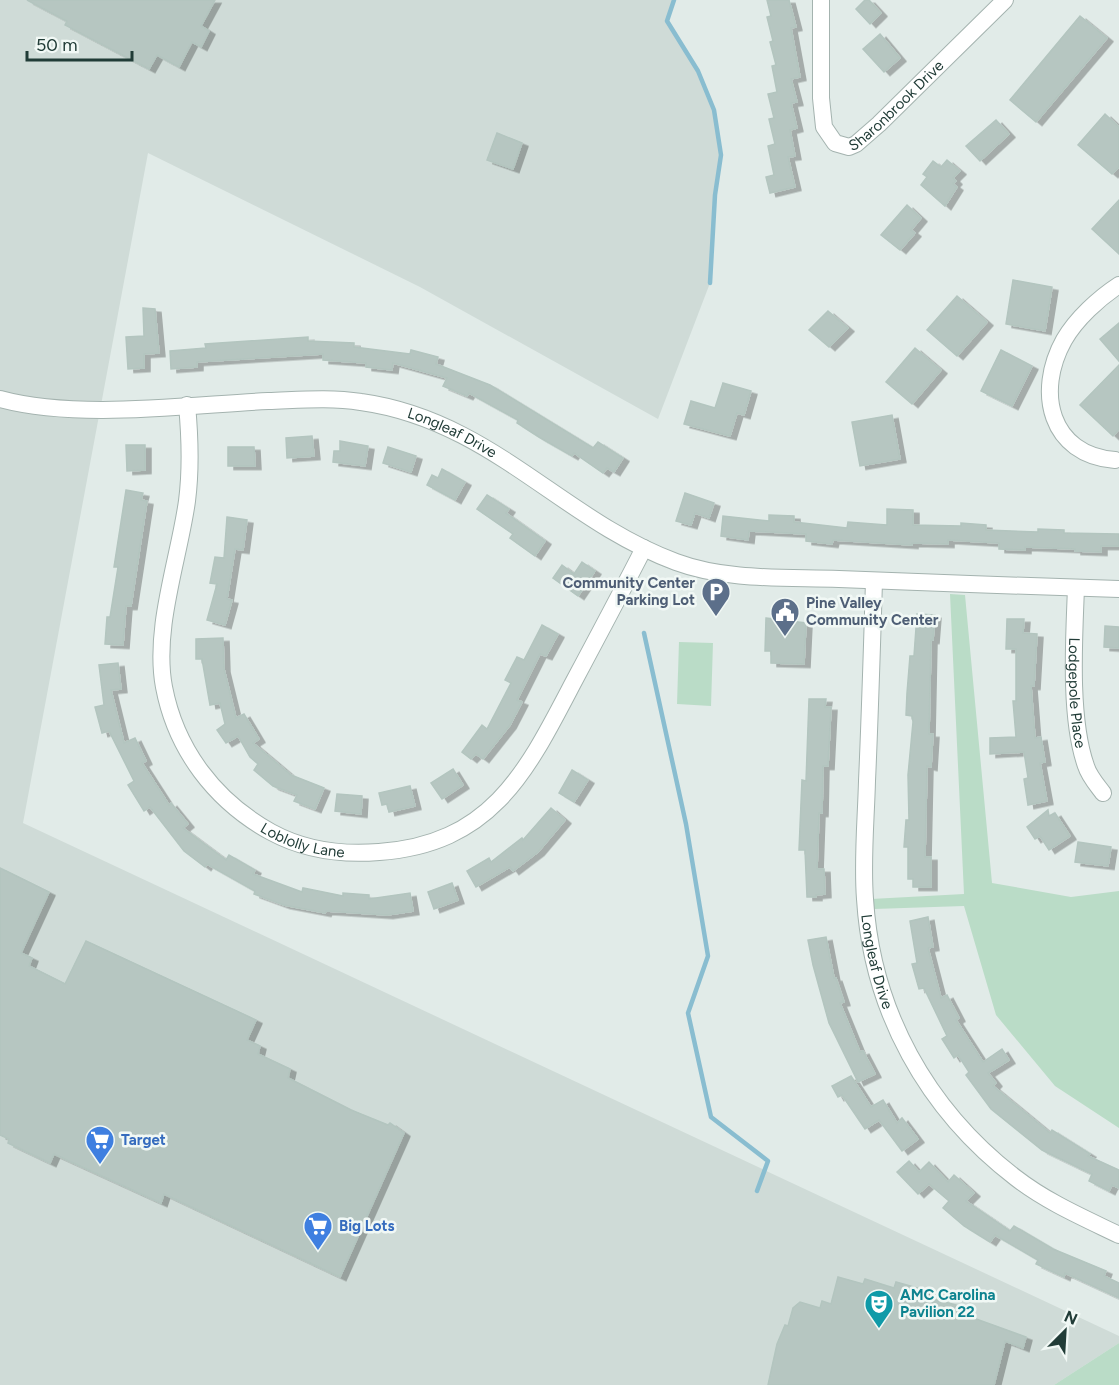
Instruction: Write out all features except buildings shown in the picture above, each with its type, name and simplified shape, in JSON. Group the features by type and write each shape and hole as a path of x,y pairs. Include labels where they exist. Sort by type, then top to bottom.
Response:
{"street":[{"name":"Sharonbrook Drive","path":"820,0 821,98 824,127 835,143 849,147 856,144 879,124 1005,0"},
{"path":"1115,460 1091,457 1077,450 1065,439 1051,404 1050,385 1052,367 1064,339 1077,322 1119,285"},
{"name":"Longleaf Drive","path":"0,399 59,408 321,399 360,402 424,418 459,432 495,452 608,528 644,548 687,566 749,576 1119,589"},
{"name":"Loblolly Lane","path":"188,405 187,500 162,639 164,686 172,718 192,760 211,786 231,806 279,837 305,846 359,854 413,848 451,834 474,821 499,801 535,756 644,548"},
{"name":"Longleaf Drive","path":"874,581 864,880 869,941 883,995 909,1055 925,1082 958,1126 1017,1179 1061,1206 1119,1235"},
{"name":"Lodgepole Place","path":"1076,588 1074,657 1078,721 1086,767 1103,793"}],"shaded area":[{"path":"0,0 674,0 667,21 698,71 714,110 721,155 715,195 710,283 658,419 420,287 148,153 23,823 1119,1336 1119,1343 1054,1385 0,1385"}],"green space":[{"path":"950,594 965,595 992,883 1071,897 1119,891 1119,1128 1055,1086 996,1015 964,906 874,909 871,899 964,894"},
{"path":"679,642 713,643 711,706 677,704"},
{"path":"1119,1343 1119,1385 1054,1385"}],"waterway":[{"path":"674,0 667,21 698,71 714,110 721,155 715,195 710,283"},
{"path":"644,633 686,824 708,956 688,1013 711,1117 768,1161 757,1191"}],"place":[{"name":"Community Center Parking Lot","path":"716,618"},
{"name":"Pine Valley Community Center","path":"785,638"},
{"name":"Target","path":"100,1166"},
{"name":"Big Lots","path":"318,1252"},
{"name":"AMC Carolina Pavilion 22","path":"879,1330"}]}
